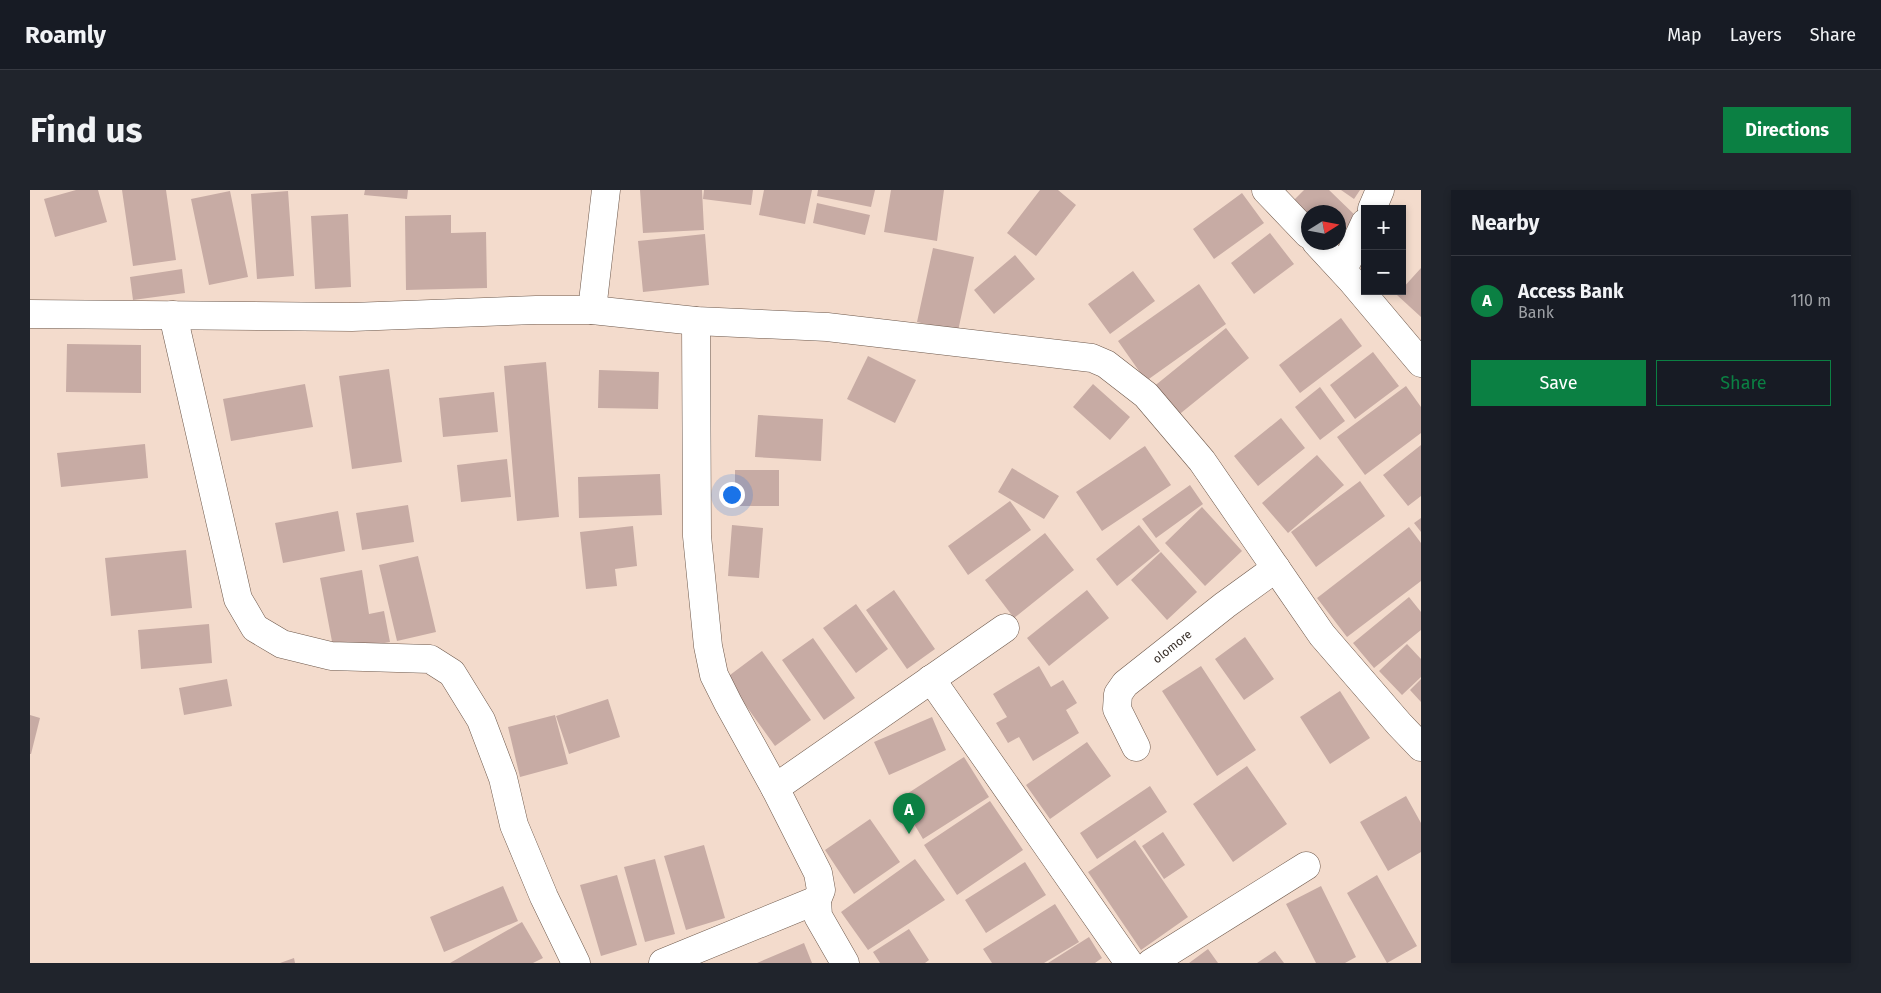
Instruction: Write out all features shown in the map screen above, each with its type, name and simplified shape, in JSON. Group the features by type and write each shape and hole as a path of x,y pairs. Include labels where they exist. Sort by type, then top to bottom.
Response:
{"street":[{"path":"592,310 606,190"},
{"path":"1266,190 1301,227"},
{"path":"1374,205 1380,190"},
{"path":"1343,270 1361,232"},
{"path":"1324,250 1343,270 1421,363"},
{"path":"30,314 352,317 536,310 592,310 696,320 827,327 1092,358 1106,364 1146,395 1202,461 1322,635 1398,724 1421,747"},
{"path":"173,315 238,599 256,628 282,644 331,656 430,659 452,673 481,720 503,778 514,825 544,897 576,963"},
{"path":"696,320 697,536 708,646 714,675 818,873 820,890 818,916 845,963"},
{"name":"olomore","path":"1136,747 1117,709 1118,694 1125,684 1225,605 1276,568"},
{"path":"775,788 1005,628"},
{"path":"931,679 1130,963"},
{"path":"1150,963 1306,866"},
{"path":"663,963 818,900"}],"building":[{"path":"76,190 98,190 107,222 55,237 44,199"},
{"path":"122,190 166,190 176,260 133,266"},
{"path":"365,190 408,190 407,199 364,195"},
{"path":"640,190 702,190 704,230 643,233"},
{"path":"704,190 753,190 751,205 703,199"},
{"path":"764,190 812,190 805,224 759,215"},
{"path":"818,190 875,190 871,207 817,196"},
{"path":"891,190 944,190 937,241 884,232"},
{"path":"1040,190 1058,190 1076,205 1036,256 1007,233"},
{"path":"1304,190 1329,190 1344,205 1301,205 1301,219 1288,206"},
{"path":"1341,190 1360,190 1354,199"},
{"path":"230,191 248,277 209,285 191,199"},
{"path":"288,191 294,276 257,279 251,194"},
{"path":"1242,193 1264,223 1214,259 1193,229"},
{"path":"817,203 870,215 865,235 813,223"},
{"path":"1346,206 1360,220 1346,234"},
{"path":"348,214 351,287 315,289 311,216"},
{"path":"451,215 451,233 486,232 487,288 406,290 405,216"},
{"path":"1270,233 1294,264 1254,294 1231,263"},
{"path":"705,234 709,285 643,292 638,241"},
{"path":"933,248 974,257 958,331 917,322"},
{"path":"1015,255 1035,279 994,314 974,290"},
{"path":"1421,268 1421,317 1397,295 1406,295 1406,285"},
{"path":"182,269 185,293 133,300 130,277"},
{"path":"1133,271 1155,301 1110,334 1088,304"},
{"path":"1199,284 1226,324 1146,381 1118,341"},
{"path":"1341,318 1362,346 1300,393 1279,365"},
{"path":"1226,328 1249,358 1176,417 1152,388"},
{"path":"67,344 141,345 141,393 66,392"},
{"path":"1373,352 1399,386 1355,419 1330,385"},
{"path":"868,356 916,380 895,423 847,399"},
{"path":"546,362 559,517 517,521 504,366"},
{"path":"389,369 402,462 352,469 339,376"},
{"path":"599,370 659,372 658,409 598,408"},
{"path":"305,384 313,427 231,441 223,399"},
{"path":"1093,384 1130,417 1110,440 1073,407"},
{"path":"1406,386 1421,407 1421,433 1365,475 1337,437"},
{"path":"1320,387 1345,421 1320,440 1295,407"},
{"path":"494,392 498,432 443,437 439,398"},
{"path":"758,415 823,419 821,461 755,457"},
{"path":"1281,418 1305,448 1258,486 1234,456"},
{"path":"145,444 148,478 61,487 57,453"},
{"path":"1421,445 1421,496 1408,506 1383,475"},
{"path":"1145,446 1171,485 1102,531 1076,492"},
{"path":"1317,455 1344,485 1288,533 1262,503"},
{"path":"507,459 511,497 461,502 457,465"},
{"path":"1012,468 1059,496 1044,519 998,492"},
{"path":"735,470 779,470 779,506 735,506"},
{"path":"660,474 662,515 579,518 578,477"},
{"path":"1360,481 1385,516 1316,567 1291,532"},
{"path":"1190,485 1203,504 1156,538 1142,519"},
{"path":"1010,501 1031,530 968,575 948,546"},
{"path":"408,505 414,542 362,550 356,513"},
{"path":"1202,507 1242,551 1205,586 1165,543"},
{"path":"338,511 345,551 283,563 275,523"},
{"path":"1421,518 1421,532 1414,523"},
{"path":"732,525 763,528 759,578 728,576"},
{"path":"1139,525 1160,551 1117,586 1096,559"},
{"path":"633,526 637,566 615,569 617,586 586,589 580,532"},
{"path":"1409,527 1421,543 1421,581 1347,637 1317,598"},
{"path":"1045,533 1074,570 1014,618 985,580"},
{"path":"186,550 192,608 111,616 105,558"},
{"path":"1161,552 1197,592 1167,620 1131,580"},
{"path":"418,556 436,632 397,641 379,565"},
{"path":"362,570 369,614 384,611 390,642 334,652 320,578"},
{"path":"894,590 935,649 907,669 866,610"},
{"path":"1087,590 1109,618 1049,666 1027,638"},
{"path":"1409,597 1421,612 1421,630 1374,668 1353,643"},
{"path":"856,604 888,649 856,673 823,628"},
{"path":"209,624 212,663 141,669 138,630"},
{"path":"1245,637 1274,679 1244,700 1215,659"},
{"path":"813,638 855,698 824,720 782,660"},
{"path":"1407,644 1421,659 1421,677 1402,695 1379,671"},
{"path":"762,651 811,720 775,746 726,678"},
{"path":"1039,666 1051,687 1063,680 1077,703 1066,710 1079,733 1033,761 1019,737 1008,743 996,723 1007,717 993,694"},
{"path":"1201,666 1256,750 1217,776 1162,691"},
{"path":"227,679 232,706 184,715 179,688"},
{"path":"1421,679 1421,702 1410,690"},
{"path":"1340,691 1370,738 1330,764 1300,717"},
{"path":"608,699 620,737 569,754 556,716"},
{"path":"30,715 40,718 31,754 30,754"},
{"path":"555,715 568,764 520,777 508,727"},
{"path":"932,717 946,750 889,775 874,742"},
{"path":"1087,742 1111,776 1050,819 1026,785"},
{"path":"964,757 989,797 923,839 899,799"},
{"path":"1247,766 1287,824 1233,862 1193,804"},
{"path":"1150,786 1167,812 1097,859 1080,833"},
{"path":"1406,796 1421,823 1421,852 1388,871 1360,822"},
{"path":"990,801 1023,850 957,895 924,845"},
{"path":"870,819 900,862 854,894 825,850"},
{"path":"1163,832 1185,865 1164,879 1142,846"},
{"path":"1135,840 1188,917 1141,950 1088,872"},
{"path":"704,845 725,918 686,930 664,856"},
{"path":"655,859 675,934 645,942 624,867"},
{"path":"915,859 945,900 868,950 841,912"},
{"path":"1025,862 1046,895 986,933 965,900"},
{"path":"617,875 637,945 601,956 580,885"},
{"path":"1377,875 1417,946 1387,963 1347,893"},
{"path":"503,886 518,921 444,952 430,917"},
{"path":"1321,886 1356,957 1345,963 1316,963 1286,904"},
{"path":"1055,904 1079,942 1044,963 992,963 983,949"},
{"path":"522,922 543,958 533,963 450,963"},
{"path":"909,929 929,960 925,963 880,963 873,952"},
{"path":"1089,937 1102,958 1095,963 1048,963"},
{"path":"804,943 812,963 757,963"},
{"path":"1208,949 1218,963 1189,963"},
{"path":"1275,951 1284,963 1257,963"},
{"path":"294,958 295,963 280,963"}],"place":[{"name":"Access Bank","path":"909,834"}]}
